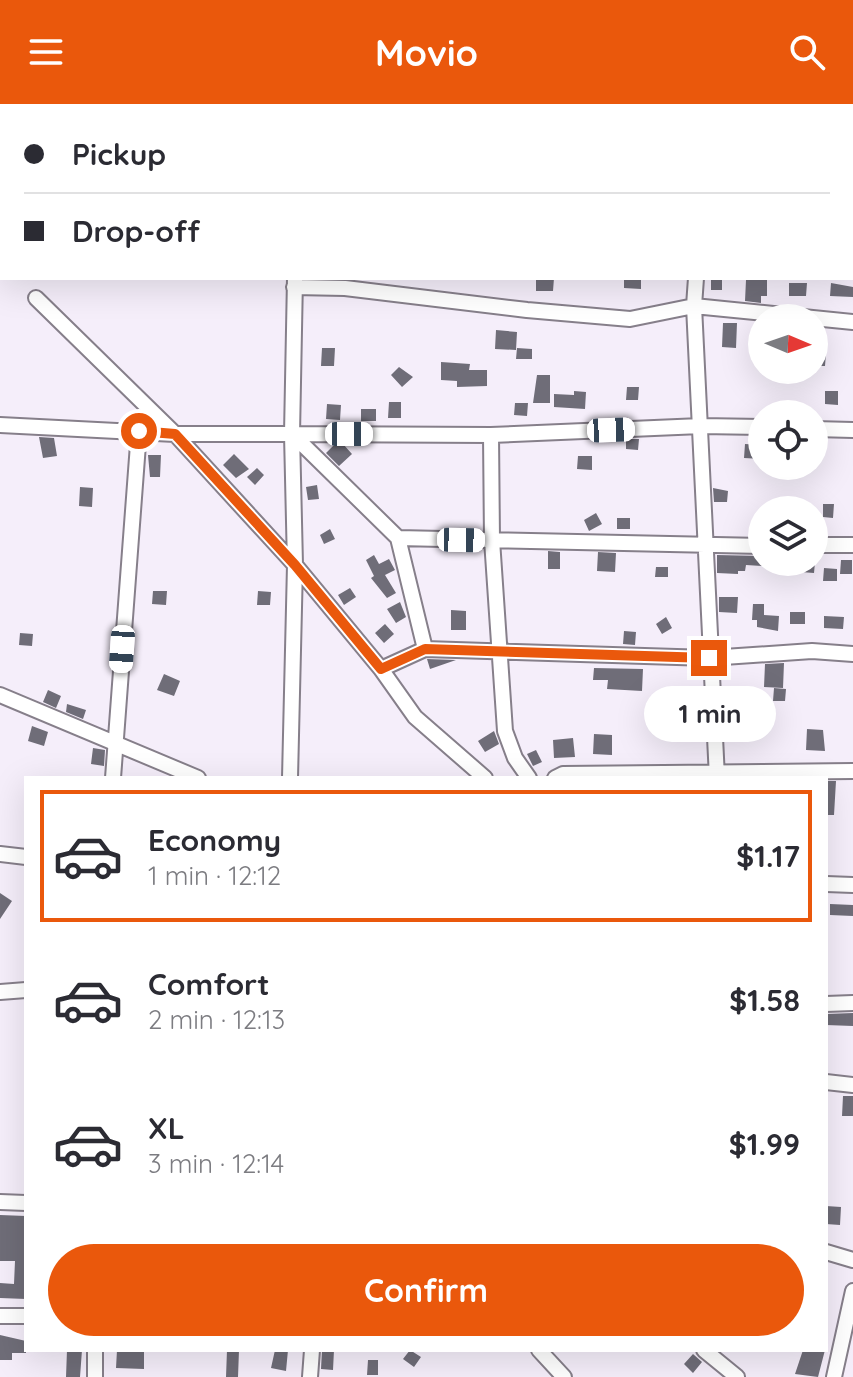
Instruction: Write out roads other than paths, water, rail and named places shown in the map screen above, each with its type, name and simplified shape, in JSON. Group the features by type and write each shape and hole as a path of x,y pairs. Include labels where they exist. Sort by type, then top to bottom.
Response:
{"street":[{"path":"696,280 694,306 708,546 709,658 717,776"},
{"path":"290,776 295,565 292,434 294,282 630,319 694,306 853,322"},
{"path":"36,298 175,434 295,565 381,669 415,717 483,776"},
{"path":"0,425 175,434 491,435 748,427"},
{"path":"828,429 853,430"},
{"path":"113,776 139,431"},
{"path":"292,434 398,538 425,649"},
{"path":"491,435 492,540 505,731 515,758 528,776"},
{"path":"398,538 748,546"},
{"path":"828,545 853,545"},
{"path":"381,669 425,649 709,658 812,651 853,654"},
{"path":"0,695 193,776"},
{"path":"559,776 717,776 853,771"},
{"path":"0,854 24,857"},
{"path":"828,884 853,885"},
{"path":"0,992 24,990"},
{"path":"828,1004 853,1003"},
{"path":"828,1082 853,1085"},
{"path":"0,1202 24,1203"},
{"path":"828,1253 853,1260"},
{"path":"834,1377 853,1291"},
{"path":"0,1316 24,1316"},
{"path":"95,1352 95,1377"},
{"path":"310,1377 312,1352"},
{"path":"541,1352 564,1377"},
{"path":"706,1352 737,1377"}]}
